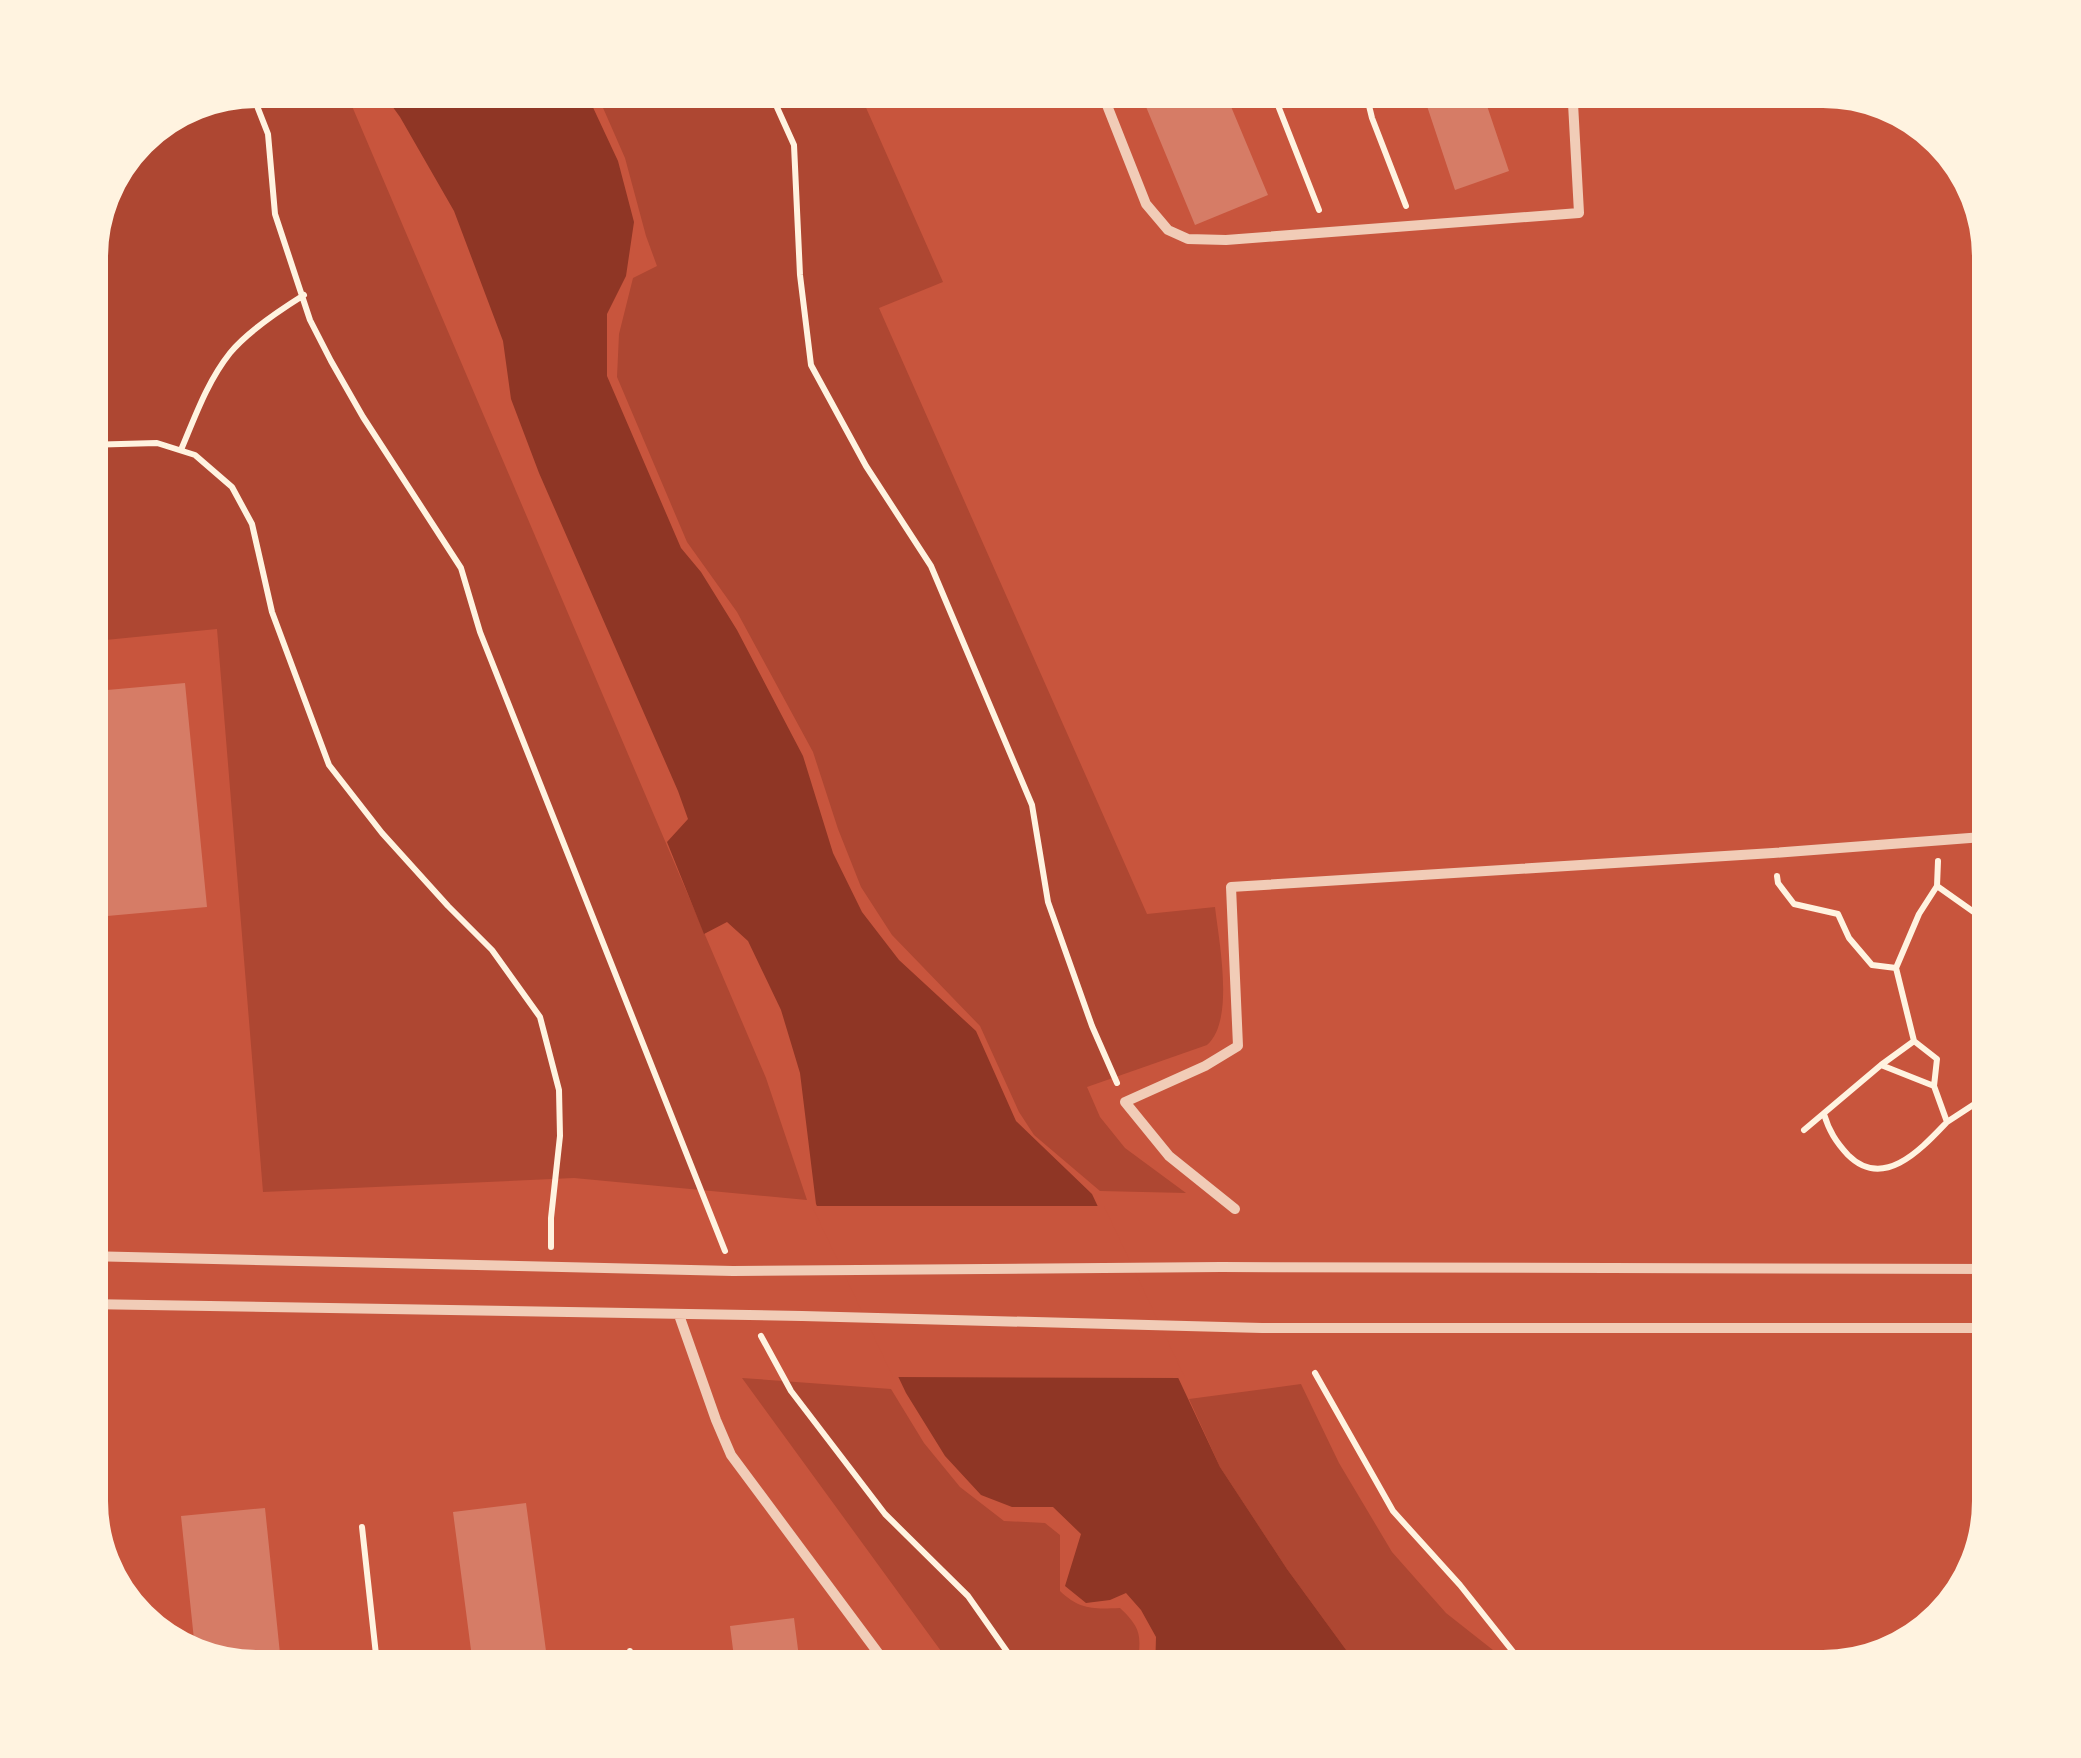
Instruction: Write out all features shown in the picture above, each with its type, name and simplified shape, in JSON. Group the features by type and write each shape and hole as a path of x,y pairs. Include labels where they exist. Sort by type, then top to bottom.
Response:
{"street":[{"path":"1106,102 1146,204 1168,230 1188,239 1226,240 1579,214 1573,102"},
{"path":"1234,1210 1169,1156 1125,1102 1205,1066 1238,1046 1231,888 1978,837"},
{"path":"103,1256 733,1271 1978,1268"},
{"path":"103,1304 1262,1328 1978,1328"},
{"path":"679,1315 731,1455 880,1656"}],"path":[{"path":"256,102 268,134 275,214 310,320 363,416 462,568 480,632 733,1271"},
{"path":"775,102 794,144 800,275 811,365 866,466 930,566 1032,806 1048,902 1092,1026 1125,1102"},
{"path":"1277,102 1328,232"},
{"path":"1368,102 1415,226"},
{"path":"181,450 206,389 232,350 304,296"},
{"path":"103,445 157,444 196,454 232,488 252,524 272,612 329,765 382,834 492,950 540,1017 558,1090 560,1136 551,1218 552,1265"},
{"path":"1940,840 1937,886 1919,914 1896,968 1914,1041 1937,1059 1934,1086 1948,1122"},
{"path":"1773,854 1778,883 1794,904 1838,914 1849,938 1872,966 1896,968"},
{"path":"1937,886 1978,915"},
{"path":"1804,1130 1914,1041"},
{"path":"1881,1064 1934,1086"},
{"path":"1824,1114 1828,1130 1840,1146 1857,1164 1875,1170 1898,1164 1978,1102"},
{"path":"750,1316 791,1391 885,1514 968,1596 1010,1656"},
{"path":"1315,1374 1393,1510 1460,1584 1517,1656"},
{"path":"362,1527 376,1656"},
{"path":"630,1650 631,1656"}],"shaded area":[{"path":"258,102 350,102 766,1078 807,1200 574,1178 263,1192 217,629 103,640 103,248 108,218 135,163 155,141 198,114"},
{"path":"389,102 590,102 618,161 634,222 626,276 607,314 607,376 681,548 737,630 803,756 833,853 862,912 899,960 976,1031 1016,1121 1092,1194 1220,1467 1351,1656 1155,1656 1156,1637 1126,1593 1086,1603 1065,1586 1081,1534 1053,1507 1012,1507 981,1495 945,1456 906,1393 816,1204 800,1073 781,1010 748,941 727,922 704,934 667,842 688,819 678,791 539,473 511,399 503,341 454,211"},
{"path":"600,102 864,102 943,282 879,308 1147,914 1215,907 1223,980 1216,1034 1207,1045 1087,1087 1100,1117 1125,1148 1186,1193 1100,1191 1034,1135 1019,1112 980,1026 892,935 861,887 813,752 737,612 687,542 617,377 619,334 633,278 657,266 625,158"},
{"path":"742,1378 891,1389 924,1443 960,1487 1004,1521 1045,1523 1060,1535 1060,1591 1081,1605 1120,1608 1134,1624 1139,1638 1138,1656 945,1656"},
{"path":"1301,1384 1339,1463 1392,1552 1446,1613 1500,1656 1351,1656 1220,1467 1189,1399"}],"pier":[{"path":"812,1206 1104,1206 1185,1378 893,1377"}],"building":[{"path":"1144,102 1229,102 1268,195 1195,225"},
{"path":"1426,102 1486,102 1509,171 1455,190"},
{"path":"185,683 207,907 103,916 103,690"},
{"path":"526,1503 547,1656 472,1656 453,1512"},
{"path":"265,1508 280,1656 228,1653 194,1642 181,1516"},
{"path":"794,1618 799,1656 734,1656 730,1626"}]}
